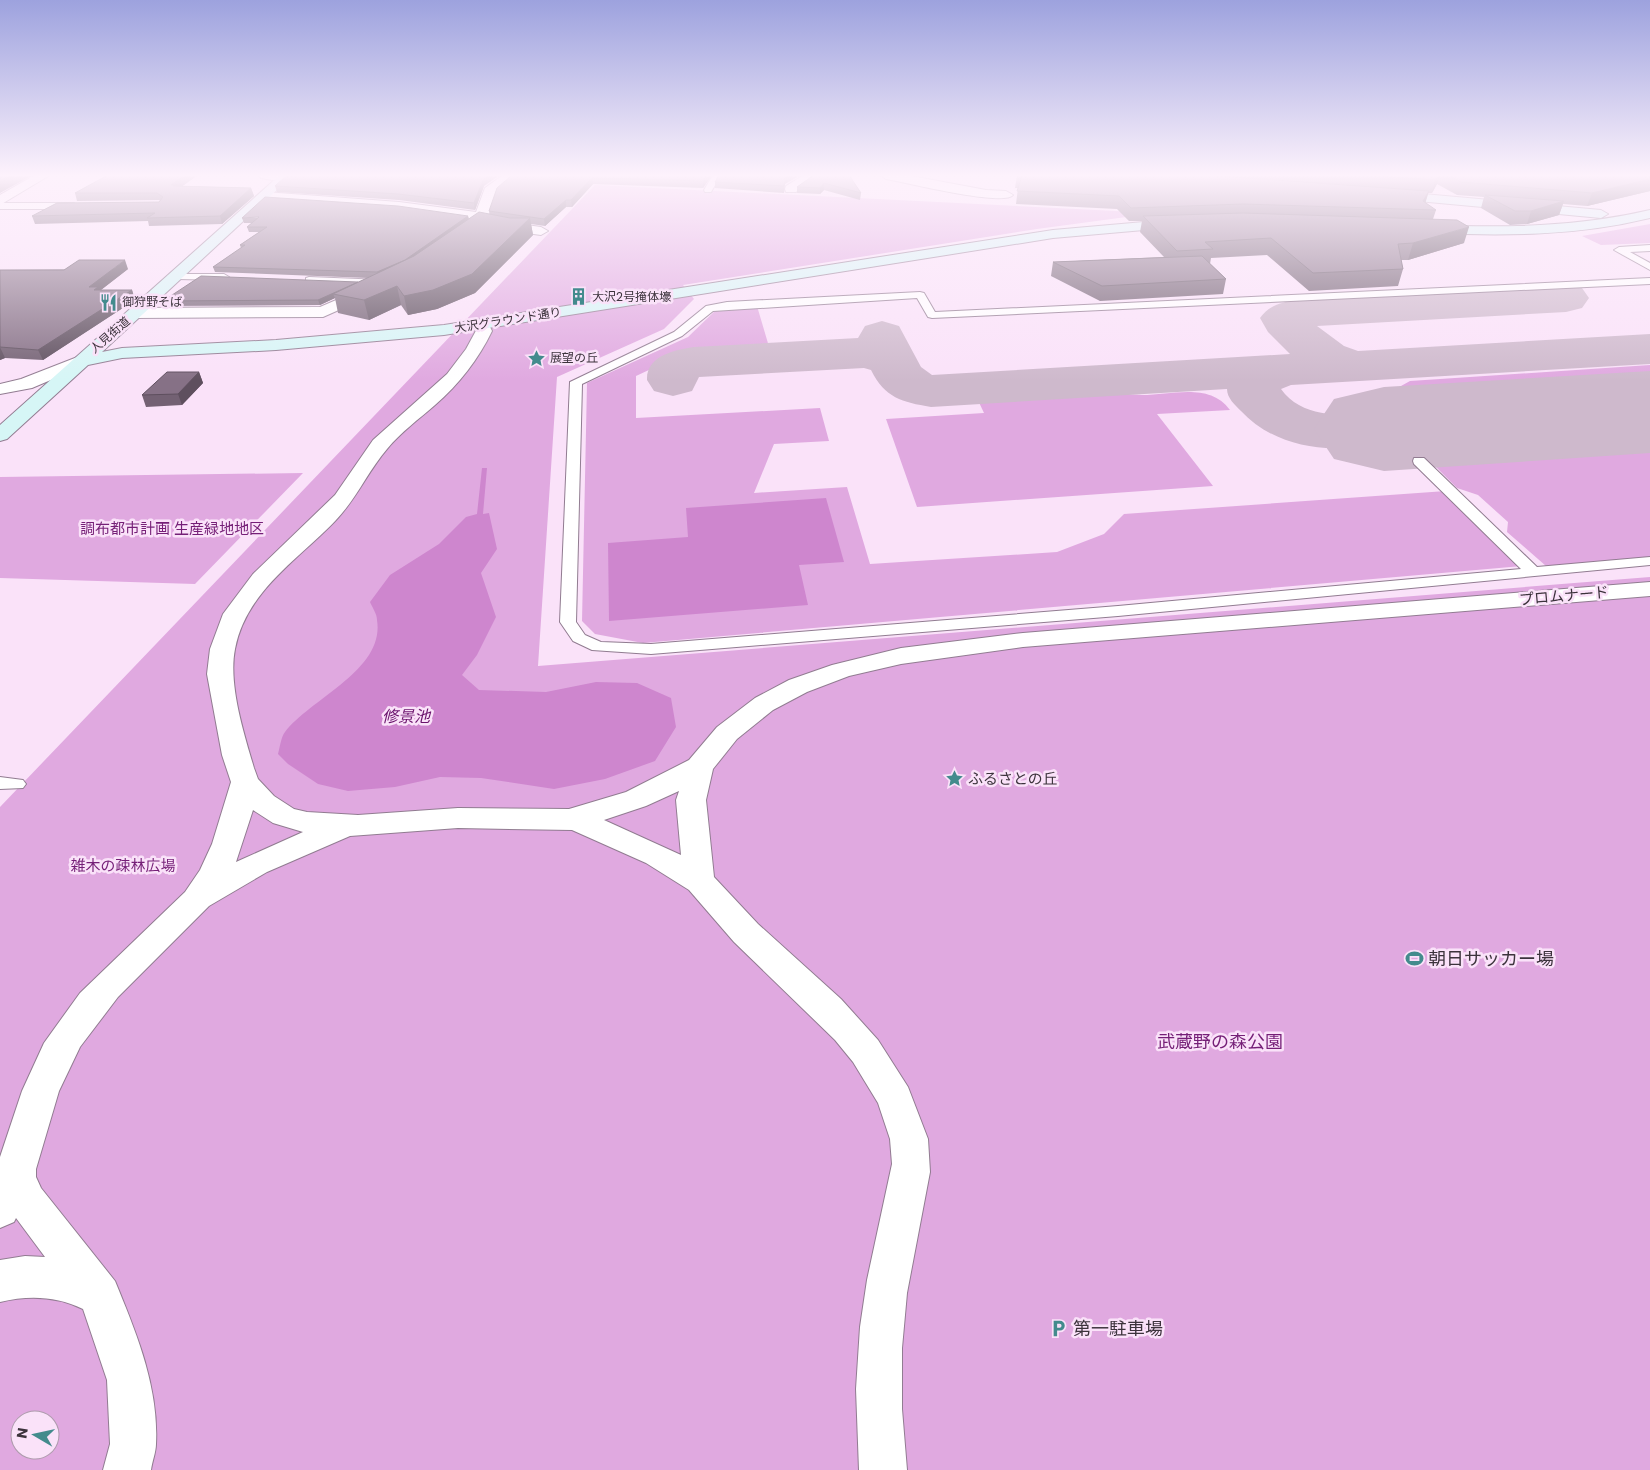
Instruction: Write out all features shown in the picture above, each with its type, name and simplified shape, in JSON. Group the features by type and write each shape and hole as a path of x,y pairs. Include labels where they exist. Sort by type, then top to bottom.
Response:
{"street":[{"name":"人見街道","path":"0,435 213,244"},
{"name":"大沢グラウンド通り","path":"80,361 122,353 295,344 444,330 992,244"},
{"path":"135,313 323,312 391,281"},
{"path":"484,331 466,365 438,394 382,442 342,501 266,574 232,620 224,642 220,672 221,694 228,713 238,765 245,782 256,796 280,812 298,820 344,827 466,818 569,819 637,800 661,789 699,767"},
{"path":"0,390 26,384 80,361"},
{"path":"0,380 26,384"},
{"name":"プロムナード","path":"699,767 727,733 764,704 820,677 872,662 963,646 1013,641 1650,589"},
{"path":"699,767 691,800 699,881"},
{"path":"127,1470 133,1444 129,1380 100,1296 27,1201 8,1194 36,1102 66,1037 94,1001 196,899 224,854 245,782"},
{"path":"569,819 608,833 654,854 699,881 732,919 850,1032 877,1067 894,1097 905,1123 912,1162 884,1308 878,1428 883,1470"},
{"path":"196,899 256,864 344,827"},
{"path":"0,1281 22,1275 48,1276 76,1283 100,1296"}],"lane":[{"path":"1650,248 1619,250 1650,267"},
{"path":"177,276 236,278"},
{"path":"296,280 391,281"},
{"path":"1650,280 932,315 920,295 727,305 710,308 678,334 576,382 568,622 579,638 598,647 651,649 1118,611 1650,561"},
{"path":"1419,461 1532,571"}],"green space":[{"name":"武蔵野の森公園","path":"539,244 945,244 683,285 694,299 664,329 557,377 538,666 1650,577 1650,1470 0,1470 0,807"},
{"path":"1598,244 1635,244 1601,245"},
{"path":"757,306 770,350 683,354 636,376 636,418 820,408 829,441 774,444 754,493 847,487 870,564 1057,552 1104,534 1124,514 1446,491 1522,566 643,643 595,634 582,621 587,383 688,337 717,309"},
{"path":"1650,365 1650,386 1426,400 1409,396 1401,386 1410,381"},
{"path":"1103,391 1132,395 1190,392 1212,396 1222,401 1230,410 1157,414 1213,486 917,507 886,419 984,413 976,396"},
{"path":"1650,443 1650,557 1546,566 1507,532 1508,522 1478,495 1457,488 1428,459"},
{"name":"調布都市計画 生産緑地地区","path":"303,473 195,584 0,578 0,477"}],"water":[{"name":"修景池","path":"482,468 487,468 483,514 489,513 497,549 481,573 496,617 477,655 462,675 479,690 546,692 596,682 637,683 671,698 676,727 655,761 605,779 554,789 481,778 440,777 395,787 348,791 318,784 288,764 278,754 285,732 311,707 344,682 370,654 376,638 377,620 370,602 390,575 439,544 466,517 477,514"},
{"path":"826,498 844,562 799,565 808,605 609,621 608,543 688,537 686,508"}],"building":[{"path":"428,244 405,260 377,272 213,267 245,245 240,245"},
{"path":"432,244 503,244 472,274 433,290 404,296 397,286 364,300 333,294 414,256"},
{"path":"1170,244 1207,244 1213,249 1177,251"},
{"path":"1278,244 1404,244 1398,244 1403,269 1313,273"},
{"path":"1202,256 1226,279 1102,286 1053,262"},
{"path":"79,260 125,260 89,287 98,287 94,290 132,290 38,350 0,347 0,270 64,270"},
{"path":"201,276 358,282 318,300 163,301"},
{"path":"167,372 199,372 178,394 142,395"}],"taxiway":[{"path":"1358,366 1335,361 1317,352 1285,322 1284,318 1298,313 1566,298"},
{"path":"882,336 892,361"},
{"path":"892,361 898,373 910,385 931,391 1650,349"},
{"path":"673,380 676,369 682,365 694,362 864,353 881,355 892,361"},
{"path":"1287,371 1266,375 1254,384 1254,394 1264,405 1297,425 1334,432 1349,432"}],"runway":[{"path":"1384,429 1650,412"}],"place":[{"name":"大沢2号掩体壕","path":"578,297"},
{"name":"御狩野そば","path":"108,302"},
{"name":"展望の丘","path":"536,358"},
{"name":"ふるさとの丘","path":"954,779"},
{"name":"朝日サッカー場","path":"1414,959"},
{"name":"第一駐車場","path":"1059,1329"}],"park label":[{"name":"雑木の疎林広場","path":"123,866"}]}
